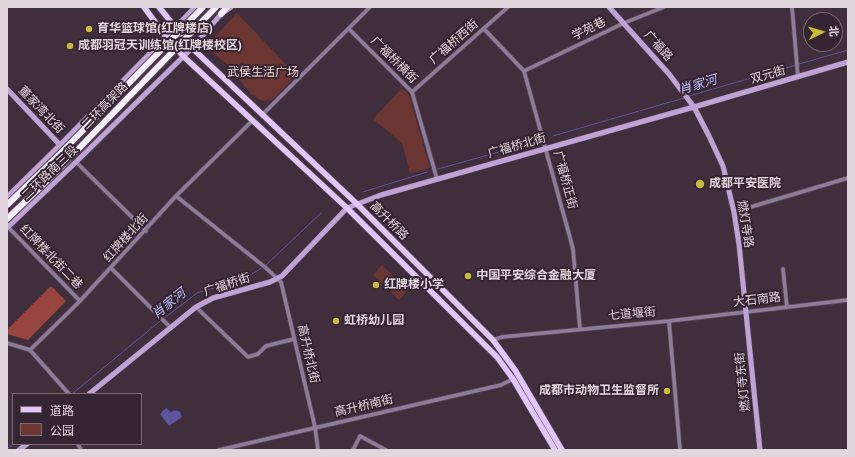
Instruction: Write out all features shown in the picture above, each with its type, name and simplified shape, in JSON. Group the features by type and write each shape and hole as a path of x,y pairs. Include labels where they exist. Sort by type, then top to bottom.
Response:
{"highway":[{"name":"二环高架路","path":"7,205 59,155 203,7"},
{"name":"二环高架路","path":"7,219 57,171 216,7"},
{"path":"221,14 227,7"}],"main road":[{"name":"高升桥路","path":"144,7 166,37 183,56 347,208 497,357 513,379 555,450"},
{"name":"高升桥路","path":"159,7 192,48 357,204 493,340 515,370 562,450"},
{"path":"166,37 195,7"},
{"name":"二环路南三段","path":"7,227 76,162 192,48 221,14 230,7"},
{"name":"广福路","path":"608,7 669,74 689,100"},
{"name":"二环路南三段","path":"7,197 166,37"},
{"name":"双元街","path":"694,107 848,62"},
{"name":"董家湾北街","path":"7,89 60,145"},
{"name":"燃灯寺路","path":"689,100 710,136 723,166 734,212 746,312"},
{"name":"广福桥北街","path":"347,208 381,195 694,107"},
{"name":"广福桥街","path":"90,393 196,307 213,298 278,279 347,208"},
{"name":"燃灯寺东街","path":"746,312 760,450"}],"street":[{"path":"262,115 370,7"},
{"name":"广福桥西街","path":"412,92 508,7"},
{"name":"学苑巷","path":"524,71 624,23 663,7"},
{"path":"792,7 798,77"},
{"name":"广福桥横街","path":"349,29 412,92 437,179"},
{"name":"广福桥正街","path":"484,29 524,71 573,250 580,329"},
{"name":"红牌楼北街","path":"30,350 80,301 146,231 176,196 252,121"},
{"path":"76,162 146,231"},
{"path":"734,212 848,178"},
{"name":"高升桥北街","path":"176,196 266,268 281,282 315,427 318,450"},
{"name":"红牌楼北街二巷","path":"7,227 80,301"},
{"path":"111,268 170,328"},
{"path":"783,269 787,307"},
{"name":"大石南路","path":"669,321 848,300"},
{"path":"196,307 248,357 258,354 266,346 294,339"},
{"name":"七道堰街","path":"493,340 502,337 669,321 680,450"},
{"path":"7,342 30,350 69,393"},
{"name":"高升桥南街","path":"219,450 501,385 513,379"},
{"path":"353,450 360,436 386,450"}],"green space":[{"name":"武侯生活广场","path":"237,13 296,75 272,100 262,101 251,94 230,68 210,49 210,42"},
{"path":"402,88 409,95 430,168 410,173 402,143 373,119"},
{"path":"382,265 408,290 399,300 373,275"}],"shaded area":[{"path":"51,286 66,301 28,340 7,334 7,330"},
{"path":"166,408 171,412 176,410 180,412 182,417 169,426 160,414"}],"waterway":[{"name":"肖家河","path":"799,64 848,50"},
{"name":"肖家河","path":"689,96 796,65"},
{"name":"肖家河","path":"553,136 684,98"},
{"name":"肖家河","path":"438,169 531,143"},
{"name":"肖家河","path":"363,192 427,172"},
{"name":"肖家河","path":"266,265 321,213"},
{"name":"肖家河","path":"163,319 197,293 246,278 263,267"},
{"name":"肖家河","path":"73,393 160,321"},
{"name":"肖家河","path":"7,449 12,445"}],"place":[{"name":"育华篮球馆(红牌楼店)","path":"89,29"},
{"name":"成都羽冠天训练馆(红牌楼校区)","path":"70,46"},
{"name":"成都平安医院","path":"700,184"},
{"name":"中国平安综合金融大厦","path":"468,276"},
{"name":"红牌楼小学","path":"376,285"},
{"name":"虹桥幼儿园","path":"336,321"},
{"name":"成都市动物卫生监督所","path":"667,391"}]}
